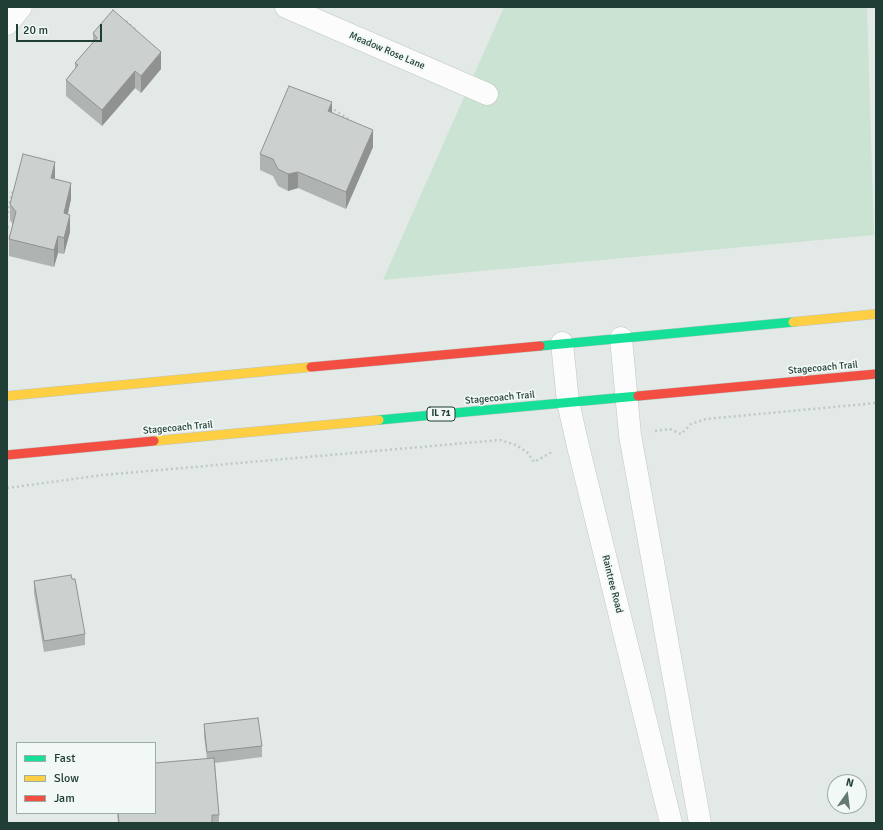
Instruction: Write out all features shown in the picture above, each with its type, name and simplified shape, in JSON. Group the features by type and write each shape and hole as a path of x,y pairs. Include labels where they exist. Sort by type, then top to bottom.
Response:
{"main road":[{"path":"7,396 876,314"},
{"name":"Stagecoach Trail","path":"7,456 876,374"}],"street":[{"path":"7,24 21,7"},
{"name":"Meadow Rose Lane","path":"286,7 487,94"},
{"path":"621,338 630,436 700,823"},
{"name":"Raintree Road","path":"562,343 568,402 671,823"}],"path":[{"path":"122,19 137,31"},
{"path":"81,60 83,54 98,37"},
{"path":"327,106 347,118 348,127"},
{"path":"7,218 12,191"},
{"path":"7,227 9,230 16,232"},
{"path":"670,429 681,434 691,424 706,419 876,403"},
{"path":"7,488 96,475 500,440 516,445 527,452 534,462 548,453"}],"green space":[{"path":"504,7 867,7 874,235 383,280"}],"building":[{"path":"113,10 161,52 141,76 135,71 102,110 66,80 78,65 75,63 97,38 93,33"},
{"path":"289,86 332,102 328,111 373,130 346,192 298,172 288,174 278,169 273,159 260,154"},
{"path":"23,154 55,162 51,178 71,183 64,213 70,215 64,238 58,236 54,250 9,239 16,212 10,204"},
{"path":"71,575 72,579 75,579 85,634 44,641 34,581"},
{"path":"258,718 262,746 207,752 204,724"},
{"path":"214,758 219,815 212,815 212,823 119,823 118,814 156,814 156,763"}],"traffic: fast":[{"path":"540,346 793,322"},
{"path":"379,420 638,396"}],"traffic: slow":[{"path":"793,322 876,314"},
{"path":"7,396 311,367"},
{"path":"154,441 379,420"}],"traffic: jam":[{"path":"311,367 540,346"},
{"path":"638,396 876,374"},
{"path":"7,455 154,441"}]}
